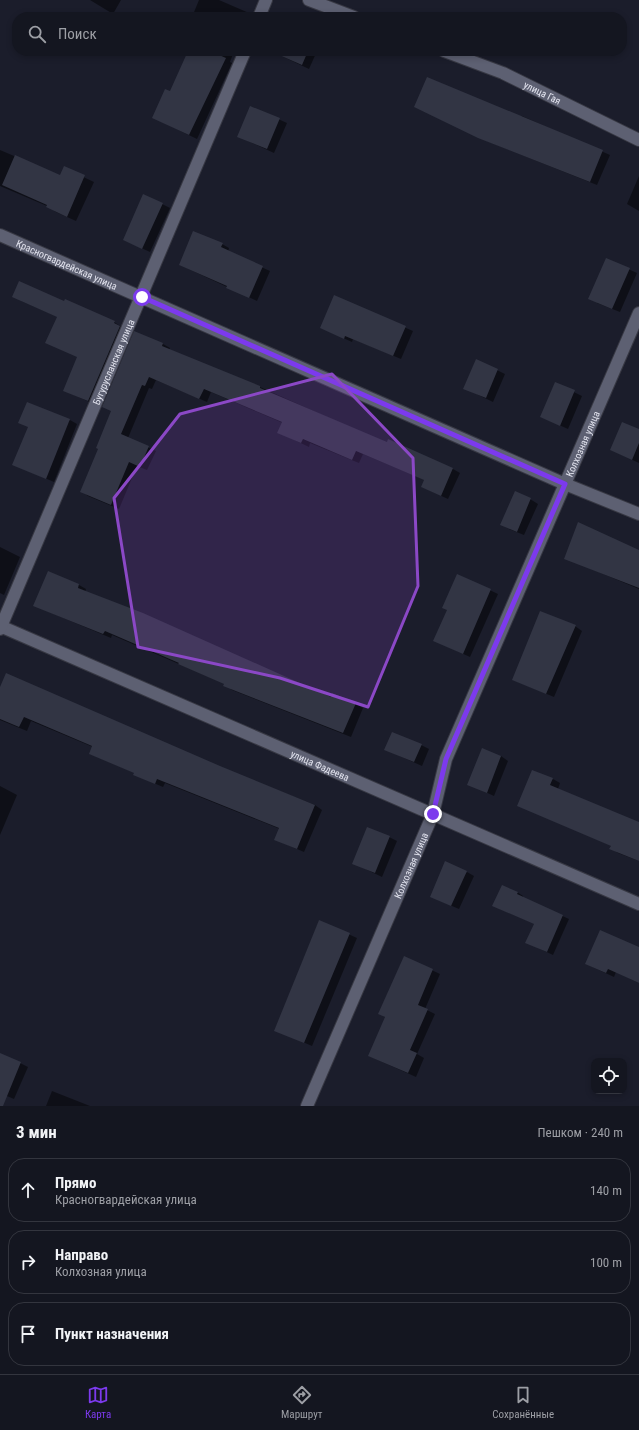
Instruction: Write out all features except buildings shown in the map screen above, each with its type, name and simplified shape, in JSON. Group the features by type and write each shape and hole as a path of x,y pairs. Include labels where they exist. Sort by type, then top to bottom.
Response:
{"street":[{"path":"261,12 266,0"},
{"path":"309,0 341,12"},
{"name":"Бугурусланская улица","path":"0,627 142,297 243,56"},
{"name":"улица Гая","path":"457,56 503,73 639,140"},
{"name":"Красногвардейская улица","path":"0,235 565,484 639,514"},
{"name":"Колхозная улица","path":"307,1106 433,814 446,759 639,314"},
{"name":"улица Фадеева","path":"0,627 639,904"}],"highlighted area":[{"path":"332,374 413,458 418,586 368,707 280,678 138,647 114,498 180,414"}],"route":[{"path":"142,297 565,484 446,759 433,814"}]}
